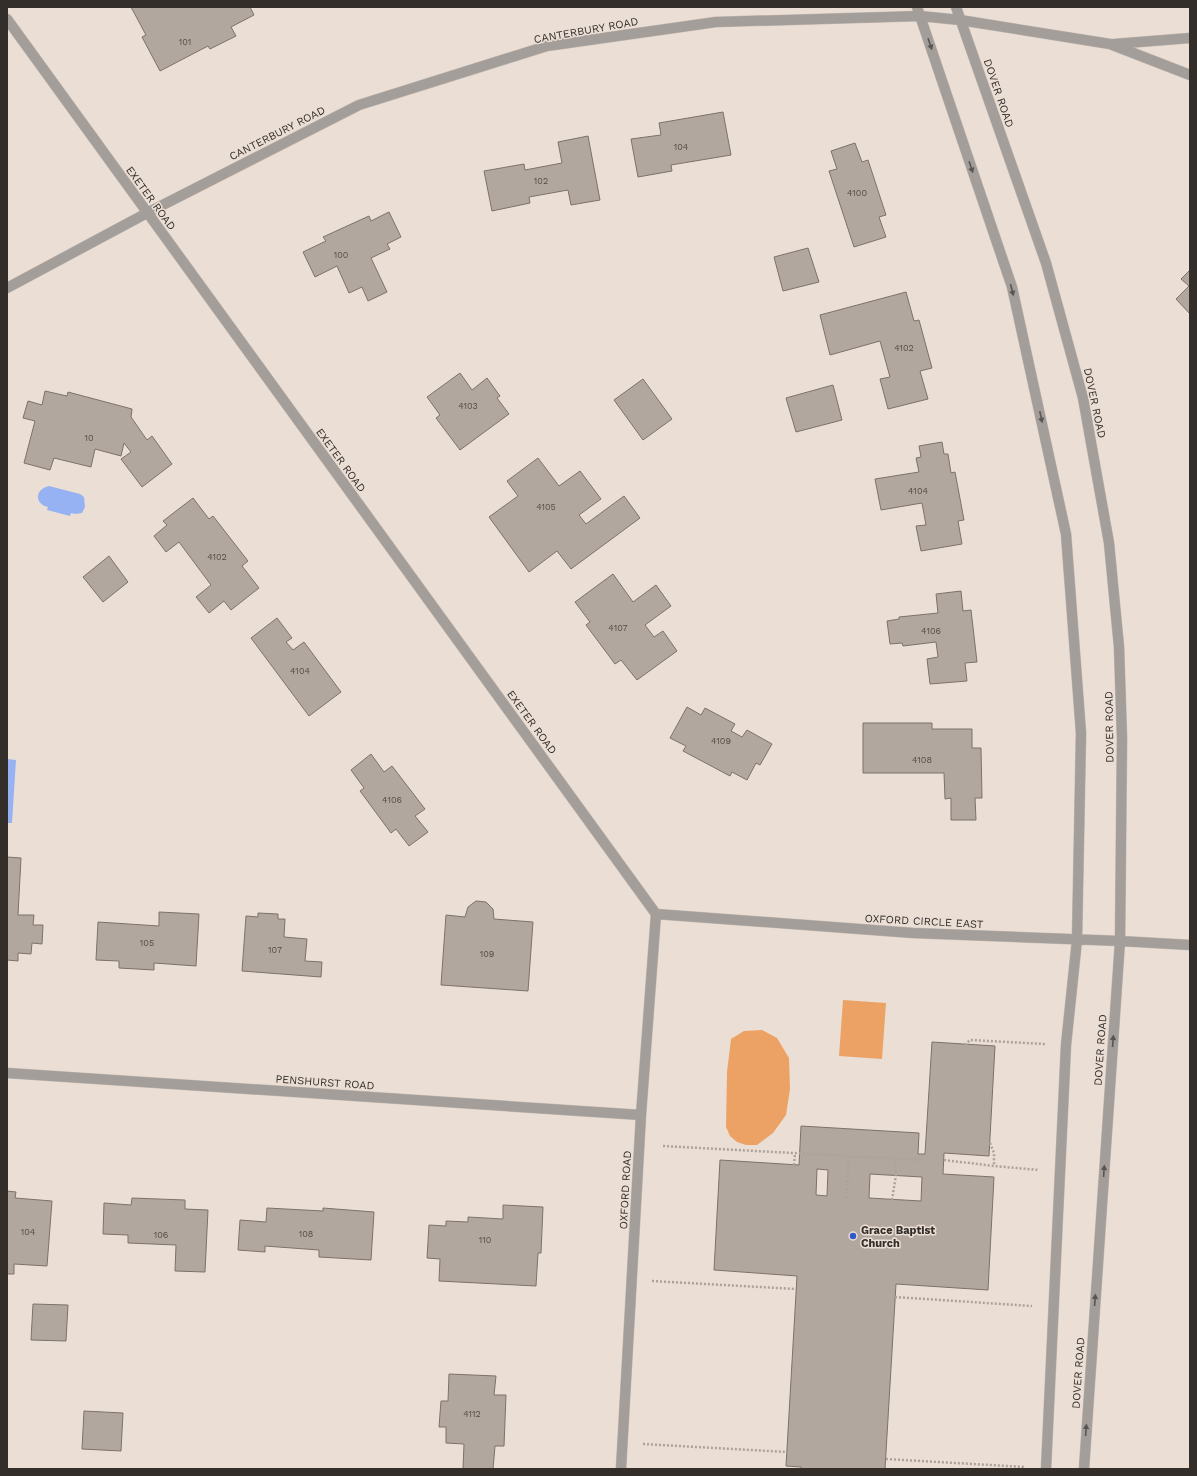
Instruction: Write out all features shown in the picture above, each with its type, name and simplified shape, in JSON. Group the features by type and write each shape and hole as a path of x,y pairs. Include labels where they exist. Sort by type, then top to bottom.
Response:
{"street":[{"name":"DOVER ROAD","path":"956,7 1046,263 1083,398 1108,535 1119,647 1122,738 1120,941 1084,1469"},
{"name":"CANTERBURY ROAD","path":"7,288 147,213 359,105 547,46 716,22 919,12 1110,44 1190,74"},
{"path":"919,12 1012,287 1066,534 1081,733 1077,940 1066,1045 1046,1468"},
{"name":"EXETER ROAD","path":"7,19 656,914"},
{"path":"1110,44 1190,38"},
{"name":"OXFORD CIRCLE EAST","path":"656,914 913,934 1120,941 1190,945"},
{"name":"OXFORD ROAD","path":"621,1469 641,1115 656,914"},
{"name":"PENSHURST ROAD","path":"7,1073 641,1115"}],"path":[{"path":"965,1045 970,1040 1066,1045"},
{"path":"990,1143 994,1152 994,1166"},
{"path":"663,1146 923,1160"},
{"path":"794,1165 795,1153"},
{"path":"846,1198 849,1156"},
{"path":"892,1200 896,1175 895,1158"},
{"path":"944,1160 994,1166 1060,1171"},
{"path":"631,1280 796,1289"},
{"path":"895,1297 1054,1307"},
{"path":"623,1443 787,1452"},
{"path":"886,1459 1046,1468"}],"shaded area":[{"path":"843,1000 886,1003 882,1059 839,1056"},
{"path":"762,1030 777,1038 789,1058 790,1089 786,1115 773,1133 757,1145 746,1145 737,1142 730,1136 726,1127 727,1072 731,1039 744,1031"}],"water":[{"path":"49,486 80,494 84,497 85,507 82,513 71,513 70,516 47,510 48,507 40,503 38,496 41,490"},
{"path":"7,759 16,760 12,823 7,823"}],"building":[{"path":"131,7 250,7 254,15 231,27 236,36 210,49 208,46 160,71 142,37 146,35"},
{"path":"723,112 731,155 671,165 672,171 638,177 631,139 661,135 659,123"},
{"path":"588,136 600,200 571,205 568,190 529,197 530,203 492,211 484,171 524,164 525,170 562,163 558,142"},
{"path":"855,143 862,162 868,160 886,215 879,217 886,237 854,247 829,171 837,169 831,151"},
{"path":"389,212 401,237 387,244 390,249 371,258 387,292 368,301 362,287 349,293 337,266 315,277 303,252 326,241 323,237 369,216 371,221"},
{"path":"808,248 819,282 783,291 774,257"},
{"path":"1190,270 1190,314 1176,299 1189,286 1181,279"},
{"path":"906,292 914,321 919,320 932,368 920,371 928,399 888,409 880,379 890,377 880,341 830,355 820,315"},
{"path":"460,373 472,390 487,378 500,396 497,398 509,414 460,450 436,418 440,415 427,397"},
{"path":"643,379 672,419 643,440 614,400"},
{"path":"833,385 842,420 796,432 786,398"},
{"path":"45,391 67,396 68,392 132,409 131,417 147,440 152,436 172,464 142,487 121,459 131,452 124,443 121,456 95,449 91,467 54,458 50,470 24,463 35,421 23,418 28,401 42,405"},
{"path":"942,442 944,454 948,454 951,473 955,472 964,520 958,521 962,544 921,551 916,526 926,525 922,503 881,510 875,479 919,472 916,458 921,457 919,446"},
{"path":"538,458 559,486 580,471 601,499 579,515 586,524 624,496 640,518 571,569 557,551 529,572 489,517 518,496 507,481"},
{"path":"193,498 209,519 213,516 248,561 242,566 259,588 231,610 224,601 209,613 196,597 211,585 179,542 166,552 154,536 167,525 163,521"},
{"path":"109,556 128,582 103,602 83,577"},
{"path":"613,574 633,602 656,585 671,606 645,625 654,637 663,631 677,651 637,680 621,660 615,664 586,625 590,622 575,602"},
{"path":"961,591 963,611 971,610 977,662 965,663 967,681 930,684 927,659 938,657 936,642 903,646 902,643 890,644 887,621 899,619 899,617 938,613 936,594"},
{"path":"277,618 292,638 286,642 293,650 304,642 341,692 309,716 251,638"},
{"path":"687,707 701,715 705,708 735,724 731,731 742,737 747,730 772,744 760,765 756,763 747,780 732,772 730,776 683,751 686,746 670,738"},
{"path":"863,723 932,723 932,729 972,729 972,748 981,748 982,798 975,798 976,820 951,820 951,798 945,799 944,773 863,773"},
{"path":"371,754 384,772 392,766 425,809 415,816 428,832 409,846 396,829 391,833 360,791 364,788 351,770"},
{"path":"7,857 21,858 18,915 34,915 33,925 43,925 42,944 32,943 31,954 18,953 18,961 7,960"},
{"path":"476,901 486,902 493,909 494,919 533,922 528,991 441,985 446,915 465,917 468,907"},
{"path":"159,912 199,914 196,966 154,963 154,970 119,968 119,961 96,960 98,922 159,926"},
{"path":"258,913 278,914 278,919 285,919 284,937 307,939 305,961 322,962 321,977 242,971 246,916 258,917"},
{"name":"Grace Baptist Church","path":"932,1042 995,1046 989,1156 944,1153 943,1174 994,1177 988,1290 896,1284 885,1469 801,1469 801,1467 786,1466 797,1276 714,1270 720,1160 799,1165 801,1126 919,1133 918,1154 925,1154","holes":["817,1169 828,1170 827,1196 816,1195","870,1174 922,1177 921,1201 869,1198"]},
{"path":"7,1191 16,1192 15,1198 52,1201 47,1266 14,1264 14,1274 7,1274"},
{"path":"132,1198 185,1200 185,1209 208,1210 205,1272 175,1271 176,1245 128,1243 128,1235 103,1234 104,1203 131,1205"},
{"path":"503,1205 543,1207 541,1253 538,1253 536,1286 439,1281 440,1259 427,1258 429,1225 446,1226 446,1221 468,1222 468,1217 503,1219"},
{"path":"267,1208 323,1211 323,1208 374,1212 371,1260 319,1257 319,1250 265,1246 265,1252 238,1250 240,1220 266,1222"},
{"path":"33,1304 68,1305 66,1341 31,1340"},
{"path":"449,1374 496,1376 494,1395 506,1395 504,1446 495,1446 493,1469 463,1469 464,1444 446,1443 446,1427 439,1427 441,1401 448,1401"},
{"path":"84,1411 123,1413 121,1451 82,1449"}],"place":[{"name":"Grace Baptist Church","path":"853,1236"}]}
